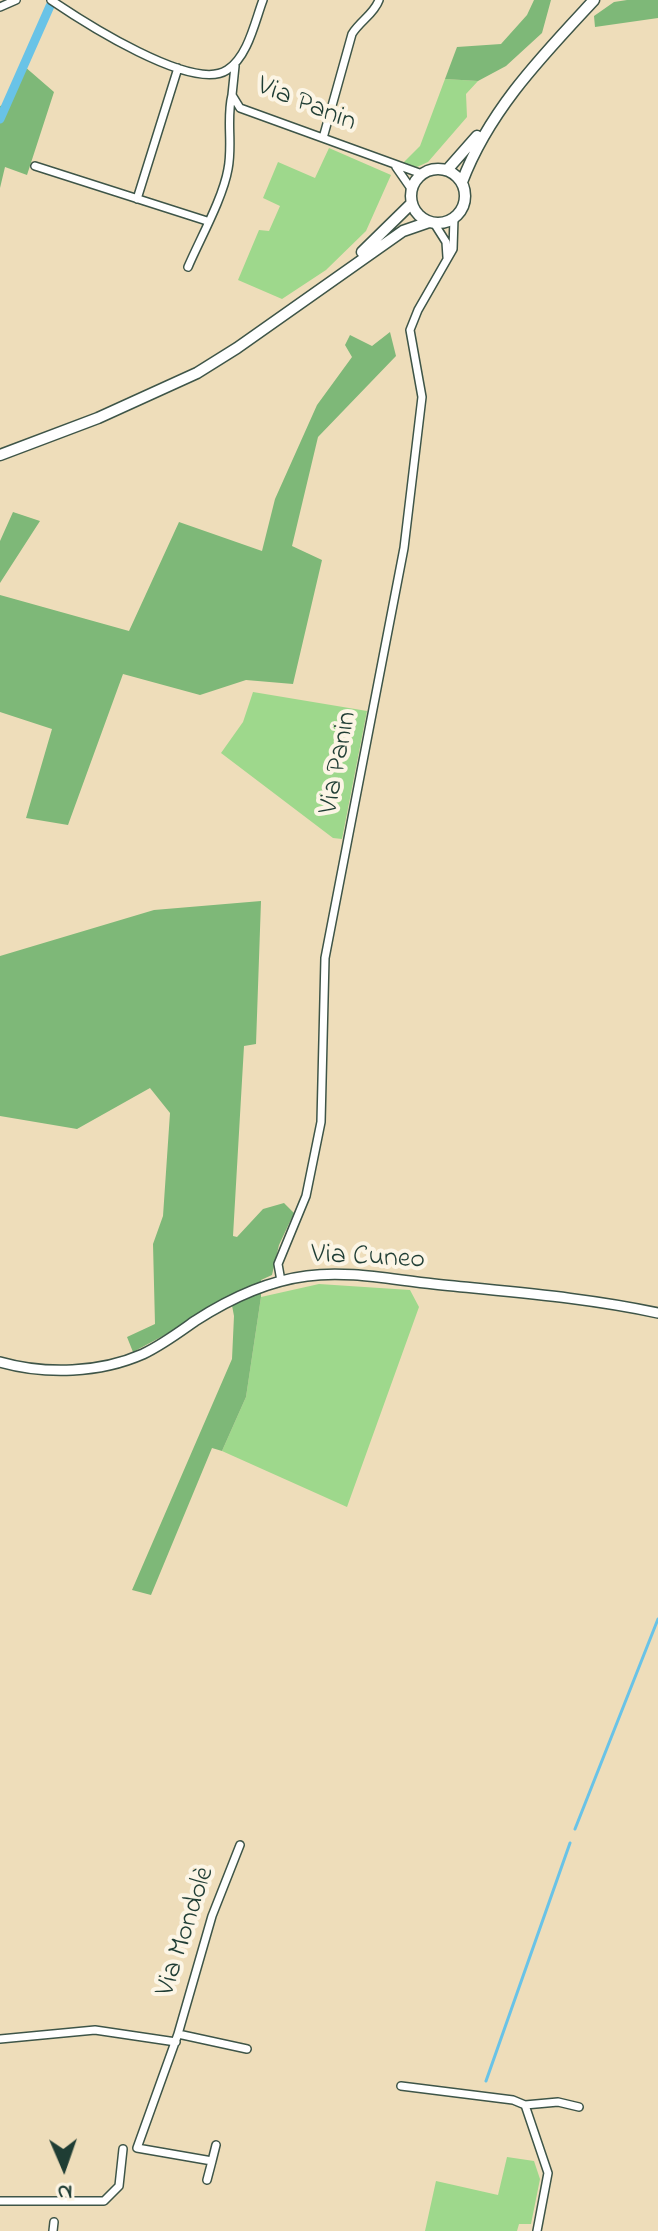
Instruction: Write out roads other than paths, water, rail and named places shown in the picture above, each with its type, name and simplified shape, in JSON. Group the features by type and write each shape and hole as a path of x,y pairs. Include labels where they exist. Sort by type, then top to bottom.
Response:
{"main road":[{"path":"0,455 147,398 197,373 403,231 454,218 463,209 466,200 462,182 472,156 495,117 529,70 594,0"},
{"path":"447,170 495,117"},
{"path":"431,222 421,217 412,203 412,190 422,174 435,169 447,170 462,182"},
{"path":"336,277 412,203"}],"street":[{"path":"0,7 16,0"},
{"path":"51,0 103,34 178,68 210,76 226,72 235,64"},
{"name":"Via Panin","path":"263,0 235,64 232,95 240,108 422,174"},
{"path":"323,138 352,34 360,21 375,10 379,0"},
{"path":"137,199 178,68"},
{"path":"188,267 228,170 231,143 228,108 232,95"},
{"path":"35,166 207,221"},
{"path":"395,166 412,190"},
{"name":"Via Panin","path":"281,1281 278,1264 306,1196 321,1122 325,958 404,548 422,397 410,330 453,249 454,218"},
{"path":"431,222 446,242 447,259"},
{"name":"Via Cuneo","path":"0,1362 18,1367 70,1371 100,1367 142,1355 259,1287 318,1275 620,1305 658,1313"},
{"name":"Via Mondolè","path":"212,2161 137,2148 177,2038 212,1916 240,1845"},
{"name":"Via Mondolè","path":"0,2039 95,2030 247,2049"},
{"path":"401,2086 513,2100 525,2105 558,2102 579,2107"},
{"path":"525,2105 548,2173 537,2231"},
{"path":"207,2180 216,2145"},
{"path":"0,2201 104,2201 119,2186 123,2149"}],"waterway":[{"path":"0,119 50,6"},
{"path":"575,1829 658,1619"},
{"path":"486,2081 570,1843"}]}
